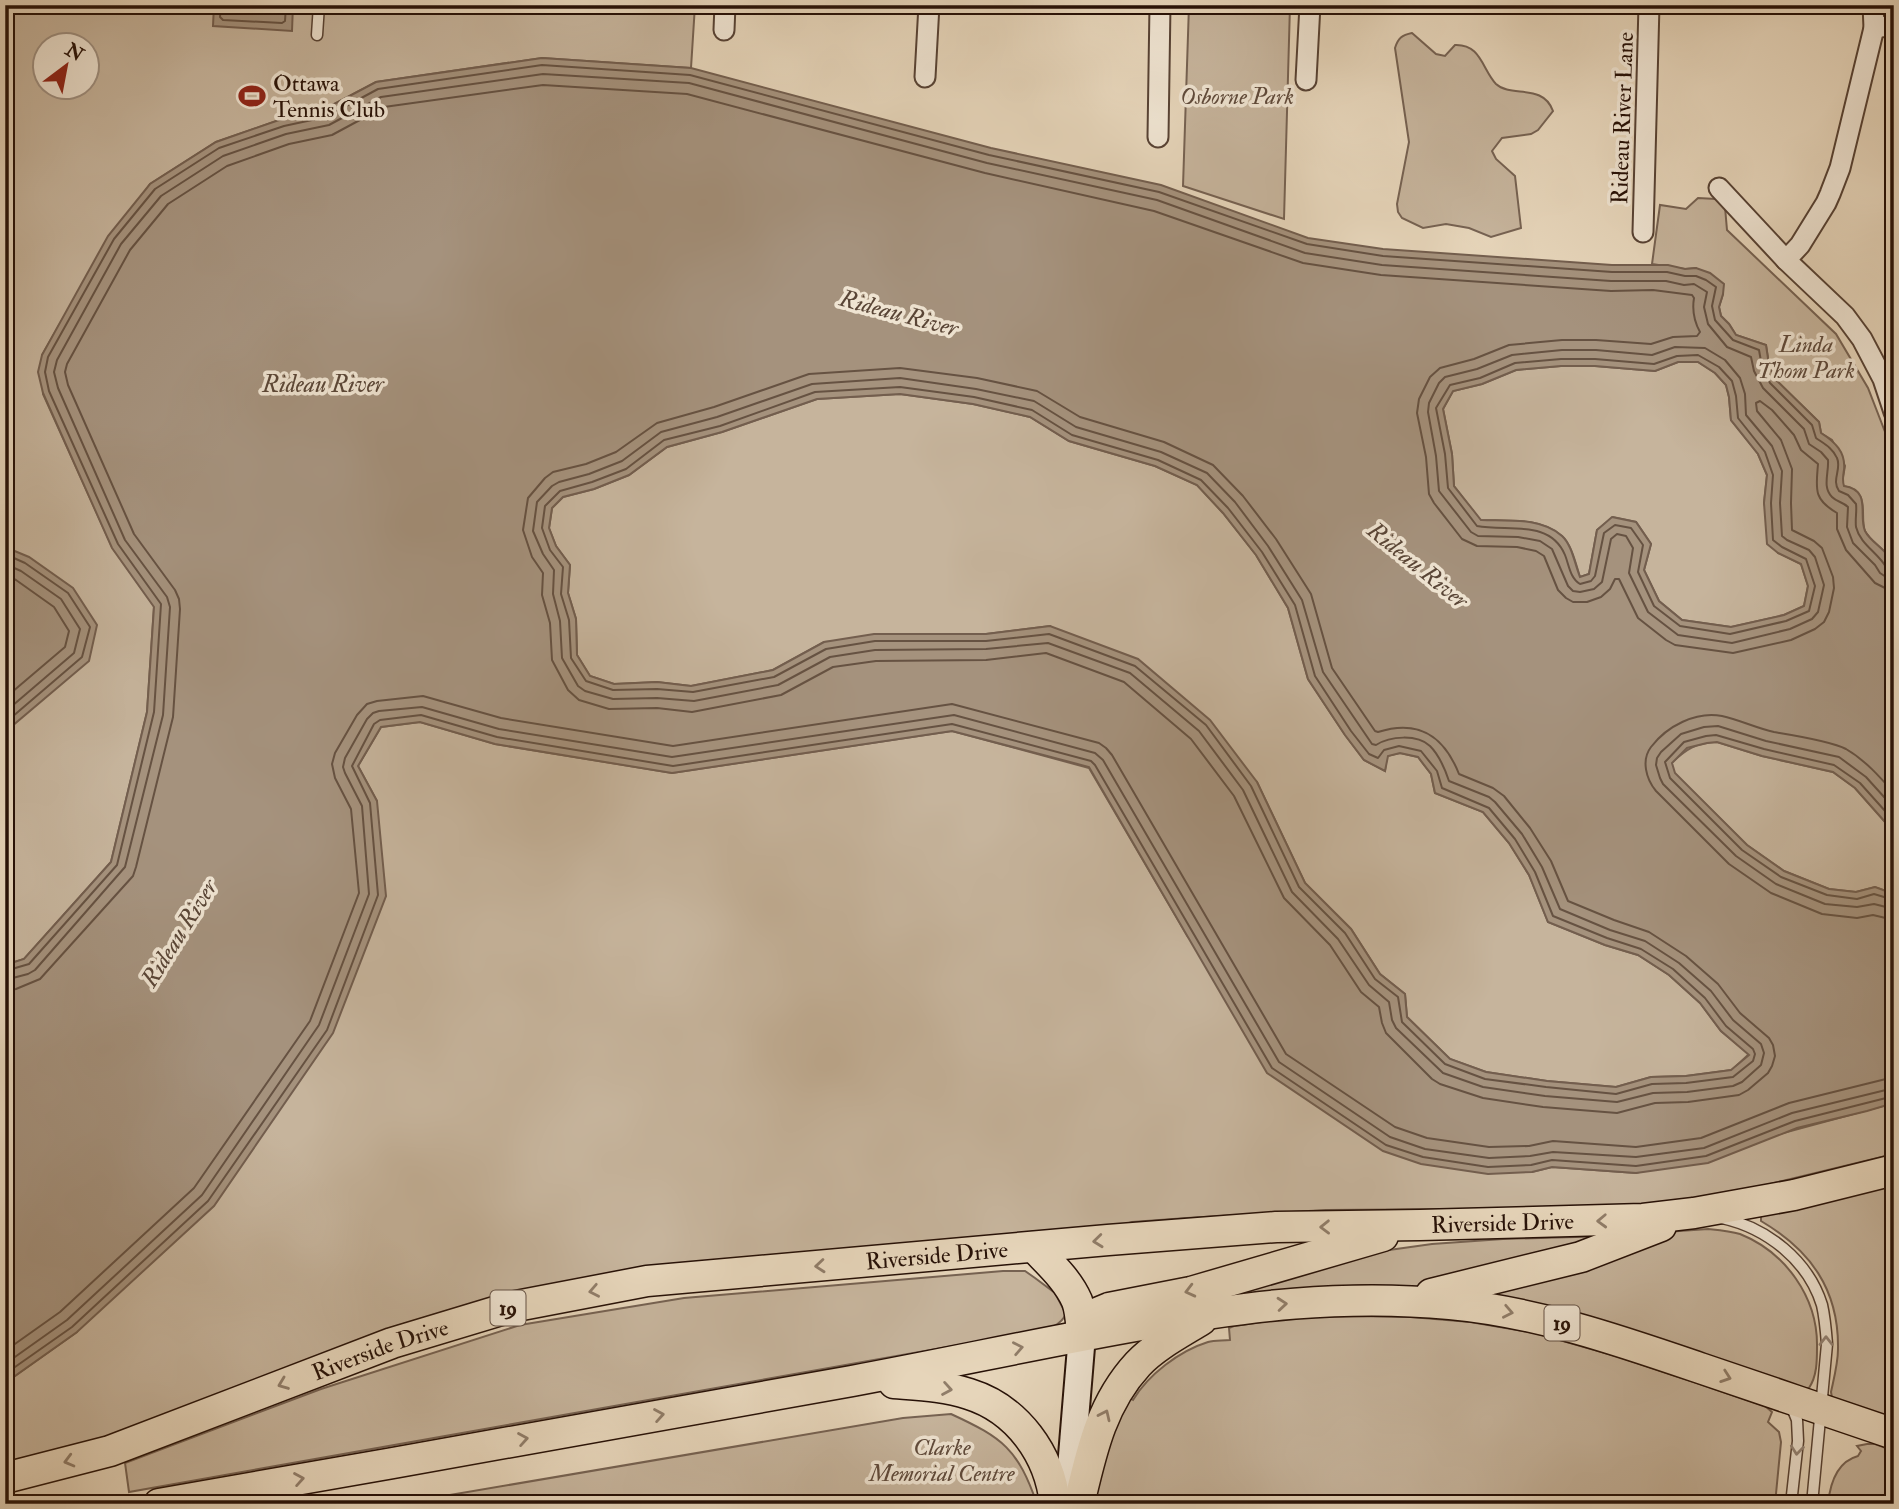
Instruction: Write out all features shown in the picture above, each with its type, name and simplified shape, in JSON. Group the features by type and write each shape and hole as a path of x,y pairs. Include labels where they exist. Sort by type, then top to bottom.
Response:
{"main road":[{"name":"Riverside Drive","path":"5,1478 110,1451 392,1343 511,1307 647,1281 1276,1227 1630,1220 1694,1213 1794,1195 1894,1170"},
{"path":"1405,1300 1581,1257 1694,1213"},
{"path":"1082,1335 1097,1313 1109,1308 1191,1292 1420,1226"},
{"path":"1034,1247 1060,1276 1077,1301 1080,1312 1082,1335 1068,1504"},
{"name":"19","path":"159,1504 855,1381 1082,1335 1214,1312 1312,1301 1360,1299 1483,1307 1563,1323 1894,1434"},
{"path":"1079,1504 1094,1440 1117,1392 1139,1363 1169,1340 1214,1312"},
{"path":"855,1381 952,1389 995,1406 1028,1434 1041,1454 1055,1504"}],"street":[{"path":"724,30 725,5"},
{"path":"925,77 929,5"},
{"path":"1158,136 1160,5"},
{"path":"1306,80 1310,5"},
{"name":"Rideau River Lane","path":"1643,232 1650,5"},
{"path":"1786,260 1800,245 1826,203 1840,168 1884,26 1873,5"},
{"path":"1719,188 1786,260 1845,316 1888,378 1894,412"}],"lane":[{"path":"317,36 319,5"},
{"path":"1694,1213 1732,1220 1777,1243 1793,1255 1821,1303 1826,1343 1812,1504"},
{"path":"1788,1398 1798,1429 1791,1504"}],"green space":[{"path":"5,5 695,5 691,68 542,58 376,82 323,110 282,119 216,142 150,184 42,355 43,394 112,547 154,606 147,712 111,862 24,959 5,965"},
{"name":"Osborne Park","path":"1189,5 1290,5 1284,219 1183,186"},
{"path":"1412,33 1436,54 1445,56 1455,45 1470,49 1480,58 1496,84 1502,88 1535,94 1548,102 1553,111 1538,130 1531,134 1502,138 1492,151 1496,159 1515,176 1521,228 1491,237 1469,228 1446,224 1423,228 1402,218 1398,212 1397,204 1409,142 1395,48 1401,38"},
{"name":"Linda Thom Park","path":"1698,198 1716,199 1725,207 1727,230 1836,334 1868,388 1894,462 1894,565 1865,531 1861,498 1852,488 1843,486 1845,466 1832,440 1821,433 1819,422 1776,380 1769,365 1766,345 1736,335 1721,316 1719,307 1723,294 1696,268 1652,264 1660,205 1686,209"},
{"path":"1678,362 1698,362 1715,373 1726,385 1731,420 1758,454 1767,475 1764,503 1778,553 1801,564 1808,586 1804,606 1784,615 1731,627 1682,620 1659,601 1644,570 1651,544 1636,522 1613,517 1597,530 1589,574 1580,577 1568,545 1554,530 1523,521 1480,520 1454,486 1452,454 1443,409 1453,391 1482,384 1516,370 1595,366 1655,371"},
{"path":"900,394 973,404 1030,417 1069,441 1155,466 1197,485 1256,555 1288,608 1308,679 1364,760 1385,771 1387,756 1400,753 1418,757 1431,774 1435,793 1483,812 1509,843 1529,875 1548,922 1638,955 1669,975 1700,1003 1721,1031 1749,1054 1732,1070 1651,1077 1616,1087 1486,1072 1450,1059 1407,1017 1405,994 1380,974 1351,929 1305,883 1257,782 1050,626 986,634 824,642 773,670 691,686 657,682 614,684 590,676 577,655 576,619 568,593 570,565 556,546 549,528 552,508 563,497 594,489 629,475 667,447 722,432 817,399"},
{"path":"420,722 495,744 672,773 952,731 1089,768 1188,937 1532,1172 1552,1167 1636,1173 1894,1103 1894,1154 1691,1200 1612,1208 1326,1210 1132,1222 1069,1243 511,1307 5,1478 5,1383 77,1332 377,801 358,766 381,727"},
{"path":"1717,742 1762,756 1833,772 1855,788 1894,832 1894,894 1875,887 1856,892 1829,889 1784,871 1747,845 1674,773 1671,763 1692,748"},
{"path":"1894,1185 1894,1421 1832,1398 1837,1365 1837,1327 1827,1290 1807,1258 1761,1221 1761,1215"},
{"path":"1708,1229 1740,1234 1756,1242 1771,1252 1796,1278 1812,1311 1816,1329 1816,1368 1809,1388 1801,1389 1778,1379 1600,1321 1425,1288 1365,1285 1251,1293 1250,1287 1382,1251 1432,1244"},
{"path":"1025,1271 1055,1293 1066,1314 1064,1318 1054,1326 1038,1331 129,1492 125,1463 321,1389 520,1325 684,1298"},
{"path":"1353,1316 1470,1322 1535,1333 1619,1357 1765,1406 1772,1412 1768,1422 1779,1432 1781,1442 1775,1504 1094,1504 1097,1465 1126,1396 1133,1400 1165,1365 1197,1346 1211,1341 1230,1340 1229,1328 1234,1326 1289,1318"},
{"name":"Clarke Memorial Centre","path":"951,1414 984,1430 1006,1447 1023,1470 1037,1504 397,1504 903,1418"},
{"path":"1867,1444 1894,1451 1894,1504 1828,1504 1830,1489 1839,1469 1844,1463 1858,1456 1861,1451 1857,1446"}],"water":[{"path":"214,5 293,5 292,31 213,26"},
{"name":"Rideau River","path":"542,58 691,68 991,148 1161,185 1308,238 1383,249 1612,265 1668,265 1685,269 1696,268 1710,273 1724,284 1719,307 1721,316 1736,335 1766,345 1769,365 1776,380 1819,422 1821,433 1839,448 1844,464 1844,486 1853,488 1861,498 1865,531 1894,565 1894,832 1855,788 1833,772 1762,756 1717,742 1687,748 1672,763 1675,773 1747,845 1784,871 1829,889 1856,892 1875,887 1894,894 1894,1103 1797,1128 1708,1163 1636,1173 1552,1167 1532,1172 1488,1174 1421,1164 1383,1151 1267,1073 1089,767 952,731 672,773 495,744 420,722 381,727 358,766 377,801 386,896 333,1033 214,1206 77,1332 5,1383 5,965 24,959 111,862 147,712 154,607 112,548 43,393 38,372 42,355 108,236 150,184 216,142 282,119 323,110 376,82","holes":["1678,362 1698,362 1715,373 1726,385 1731,420 1758,454 1767,475 1764,503 1767,544 1778,553 1801,564 1808,586 1804,606 1784,615 1731,627 1682,620 1659,601 1644,570 1651,544 1636,522 1612,517 1597,530 1589,574 1580,577 1568,545 1554,530 1523,521 1481,520 1454,486 1452,454 1443,409 1453,391 1482,384 1516,370 1595,366 1655,371","900,394 973,404 1030,417 1069,441 1155,466 1197,485 1256,555 1288,608 1308,679 1364,760 1385,771 1388,756 1400,753 1418,757 1431,774 1435,793 1483,812 1509,843 1529,875 1548,922 1638,955 1669,975 1700,1003 1721,1031 1749,1055 1731,1070 1651,1077 1616,1087 1486,1072 1450,1059 1407,1017 1405,994 1380,974 1351,929 1305,883 1257,782 1210,720 1138,659 1050,626 986,634 874,634 824,642 773,670 691,686 657,682 614,684 590,676 577,655 576,619 568,593 570,565 556,546 549,528 552,508 563,497 594,489 629,475 667,447 722,432 817,399"]},
{"path":"5,547 29,557 73,588 97,625 89,661 5,732"}],"place":[{"name":"Ottawa Tennis Club","path":"252,96"}]}
